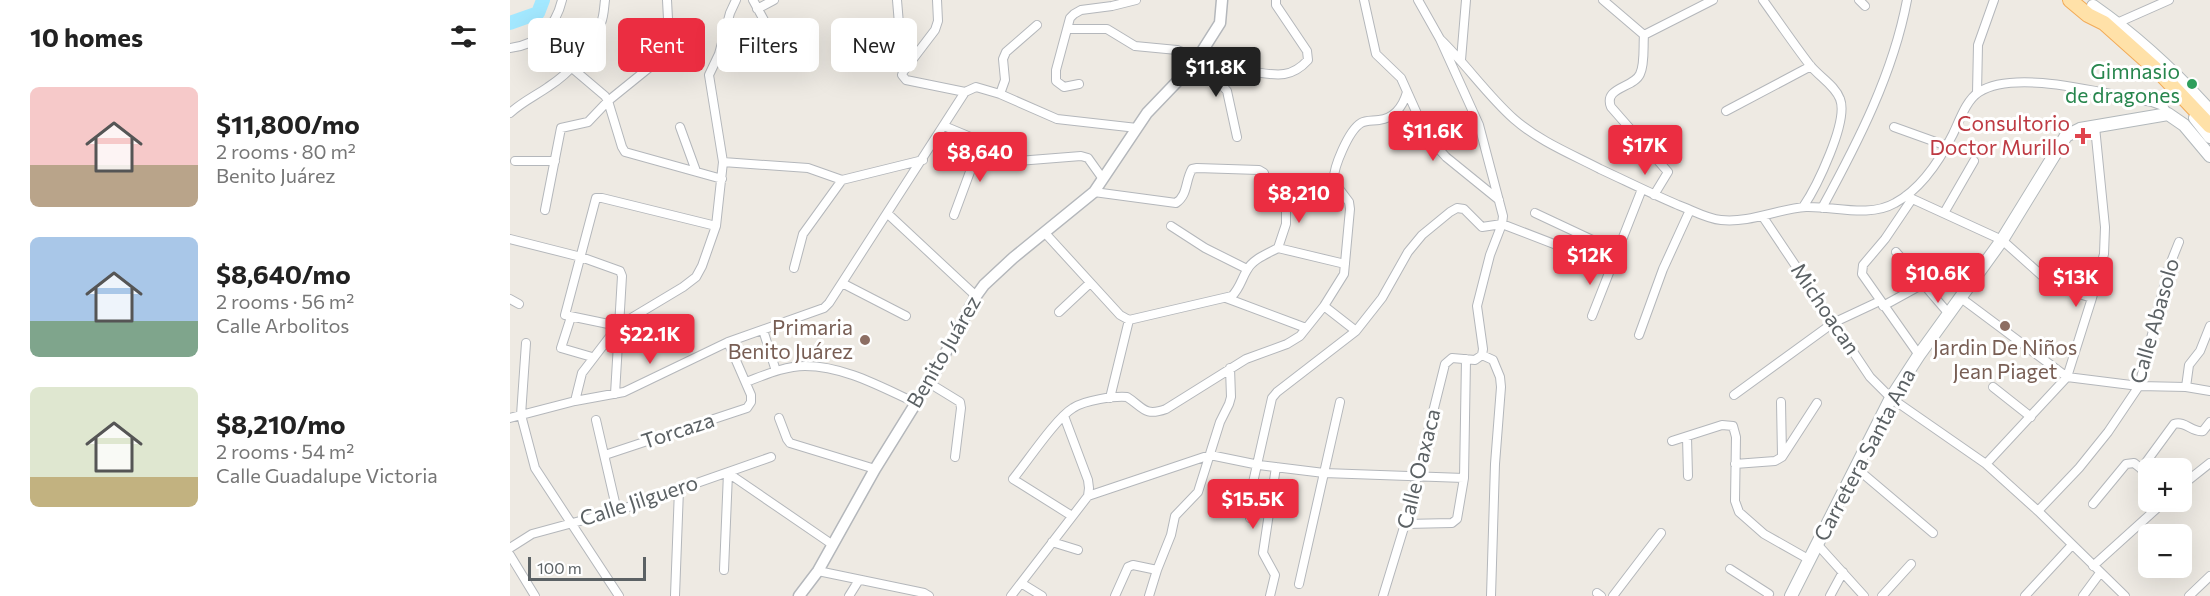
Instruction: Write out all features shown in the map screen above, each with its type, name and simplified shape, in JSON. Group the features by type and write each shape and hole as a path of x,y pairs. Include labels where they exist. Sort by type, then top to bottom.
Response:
{"main road":[{"path":"2070,0 2117,23 2181,81 2210,111"},
{"path":"2088,7 2163,69 2210,120"},
{"path":"2088,7 2160,73 2210,126"},
{"path":"2088,7 2156,76 2210,137"},
{"path":"2168,114 2184,125 2210,156"},
{"name":"Carretera Santa Ana","path":"1791,596 1891,398 2002,240 2066,136 2075,130 2168,114"}],"street":[{"path":"510,48 520,47 536,40 554,23 562,0"},
{"path":"602,18 605,0"},
{"path":"667,0 668,18"},
{"path":"575,401 580,378 592,357 618,326 683,287 696,277 702,266 716,226 723,162 709,75 719,54 730,13 736,0"},
{"path":"763,18 755,4 774,0"},
{"path":"897,0 898,18"},
{"path":"917,54 935,30 938,21 937,0"},
{"path":"1079,84 1064,87 1056,81 1056,70 1070,18 1081,10 1136,0"},
{"name":"Benito Juárez","path":"800,596 818,571 875,469 929,383 976,296 993,276 1094,192 1155,103 1182,78 1197,58 1220,22 1222,0"},
{"path":"1364,0 1376,54 1401,78 1427,136 1446,157 1499,200"},
{"path":"1418,0 1440,39 1479,125 1503,216 1477,306 1482,355 1493,360 1500,377 1501,387 1495,464 1491,596"},
{"path":"1461,60 1466,0"},
{"path":"1603,0 1644,35"},
{"path":"1644,35 1713,0"},
{"path":"1763,0 1811,66 1840,98 1841,113 1825,169 1803,207"},
{"path":"1822,208 1854,149 1882,83 1898,40 1906,0"},
{"path":"1977,93 1978,45 1994,0"},
{"path":"2117,23 2169,0"},
{"path":"1068,29 1107,29 1135,46 1177,50 1197,58 1242,66 1247,71 1286,75 1308,60 1307,51 1276,1"},
{"path":"1000,94 1005,80 1003,59 1006,52 1037,25"},
{"path":"1644,35 1642,72 1638,78 1614,92 1609,102 1668,172 1654,195"},
{"path":"1440,39 1514,119 1528,129 1556,147 1690,210 1719,220 1738,221 1803,207 1871,210 1887,207 1909,197 2002,240 2049,282 2057,287 2092,298"},
{"path":"1197,58 1227,91 1237,137"},
{"path":"1726,111 1811,66"},
{"path":"510,113 525,99 549,86 567,72"},
{"path":"577,72 605,96 625,152 722,179"},
{"path":"545,210 561,128 588,122 644,72"},
{"path":"903,72 902,75 906,80 965,92"},
{"path":"1919,356 1862,274 1863,265 1885,238 1909,197 1947,146 1977,93 2004,83 2028,81 2152,102 2163,106 2168,114"},
{"path":"510,418 575,401 624,392 728,342 824,308 888,214 965,92 976,87 1000,94 1057,119 1137,128"},
{"path":"1072,516 1013,479 1064,416 1076,406 1110,398 1128,397 1141,409 1157,412 1166,409 1246,359 1294,340 1324,306 1340,281 1345,264 1350,209 1349,202 1334,182 1334,172 1353,130 1362,122 1383,120 1395,113 1404,102 1407,92"},
{"path":"944,126 981,142 1005,157 1018,161 1081,156 1088,158 1103,179"},
{"path":"680,127 696,171"},
{"path":"1894,127 1947,146"},
{"path":"1986,464 2067,376 2092,298 2104,248 2104,215 2095,127"},
{"path":"954,215 981,142"},
{"path":"723,162 808,168 842,180 923,160"},
{"path":"515,161 555,161"},
{"path":"1944,213 1974,161"},
{"path":"1094,192 1176,203 1184,195 1189,173 1192,169 1197,168 1259,170 1264,173 1270,195 1341,193"},
{"path":"794,268 803,234 842,180"},
{"path":"1592,316 1642,189"},
{"path":"1045,233 1119,315 1129,320 1226,298 1236,292 1247,269 1255,261 1278,248 1286,224 1286,196"},
{"path":"592,357 561,348 596,198 716,226"},
{"path":"1250,518 1252,487 1259,465 1272,398 1356,331 1382,298 1408,252 1437,221 1460,208 1464,209 1482,227 1502,225 1611,266"},
{"path":"1639,335 1663,269 1690,210"},
{"path":"1534,213 1617,251"},
{"path":"888,214 976,296"},
{"name":"Michoacan","path":"1763,217 1870,376 1891,398 1986,464 2125,596"},
{"path":"1171,226 1205,248 1247,269"},
{"path":"510,239 581,256 620,271 622,276 615,394"},
{"name":"Calle Abasolo","path":"2038,511 2079,468 2108,432 2139,386 2169,267 2179,242"},
{"path":"1278,248 1345,264"},
{"path":"1896,252 1949,314"},
{"path":"1059,312 1090,283"},
{"path":"842,284 906,316"},
{"path":"1734,395 1833,323 1923,284"},
{"path":"1226,298 1306,328"},
{"path":"1961,298 2067,376 2139,386 2186,387 2210,391"},
{"path":"510,299 519,304"},
{"path":"1324,306 1356,331"},
{"path":"568,316 618,326"},
{"path":"1110,398 1129,320"},
{"path":"2186,387 2189,365 2200,351 2210,326"},
{"path":"763,330 776,371"},
{"path":"728,342 746,382 776,371 804,366 860,377 916,403"},
{"path":"526,343 521,415 535,468 619,596"},
{"name":"Calle Oaxaca","path":"1383,596 1418,477 1445,364 1452,358 1474,360 1482,355"},
{"name":"Calle Oaxaca","path":"1405,525 1456,521 1464,478 1466,359"},
{"path":"1149,596 1172,535 1175,516 1194,499 1198,492 1220,422 1229,404 1230,368"},
{"name":"Torcaza","path":"605,455 747,408 750,405 751,395 746,382"},
{"path":"929,383 960,402 955,457"},
{"path":"1993,387 2031,417"},
{"path":"1299,584 1340,402"},
{"path":"1781,402 1782,457"},
{"path":"1735,464 1775,461 1782,457 1817,403"},
{"path":"1011,596 1088,496 1088,480 1064,416"},
{"path":"779,418 790,443 875,469"},
{"path":"596,420 616,511"},
{"path":"2153,458 2174,424 2180,423 2198,432 2203,431 2210,422"},
{"path":"1672,441 1722,425 1733,426 1736,437 1735,501 1739,512 1764,534 1809,560"},
{"path":"1688,437 1688,476"},
{"path":"1088,496 1210,455 1259,465 1324,473 1464,478"},
{"name":"Calle Jilguero","path":"510,548 531,534 616,511 771,457"},
{"path":"2093,504 2126,464 2132,463 2138,467"},
{"path":"2192,477 2210,463"},
{"path":"1855,466 1933,533"},
{"path":"1270,596 1275,575 1263,553 1276,467"},
{"path":"728,473 833,545"},
{"path":"724,570 728,473"},
{"path":"675,596 679,489"},
{"path":"2093,566 2153,512"},
{"path":"1614,596 1661,533"},
{"path":"1052,542 1078,550"},
{"path":"1817,544 1864,596"},
{"path":"2025,596 2072,545"},
{"path":"510,555 535,596"},
{"path":"1882,596 1911,564"},
{"path":"1115,596 1128,567 1136,565 1157,570"},
{"path":"1730,569 1769,594 1768,596"},
{"path":"818,571 924,593 928,596"},
{"path":"1830,596 1843,572"},
{"path":"2083,596 2100,573"},
{"path":"2189,596 2210,576"},
{"path":"849,596 859,580"},
{"path":"1021,583 1042,596"}],"waterway":[{"path":"510,23 538,13 543,0"}],"place":[{"name":"Gimnasio de dragones","path":"2192,84"},
{"name":"Consultorio Doctor Murillo","path":"2083,136"},
{"name":"Jardin De Niños Jean Piaget","path":"2005,326"},
{"name":"Primaria Benito Juárez","path":"865,340"}]}
